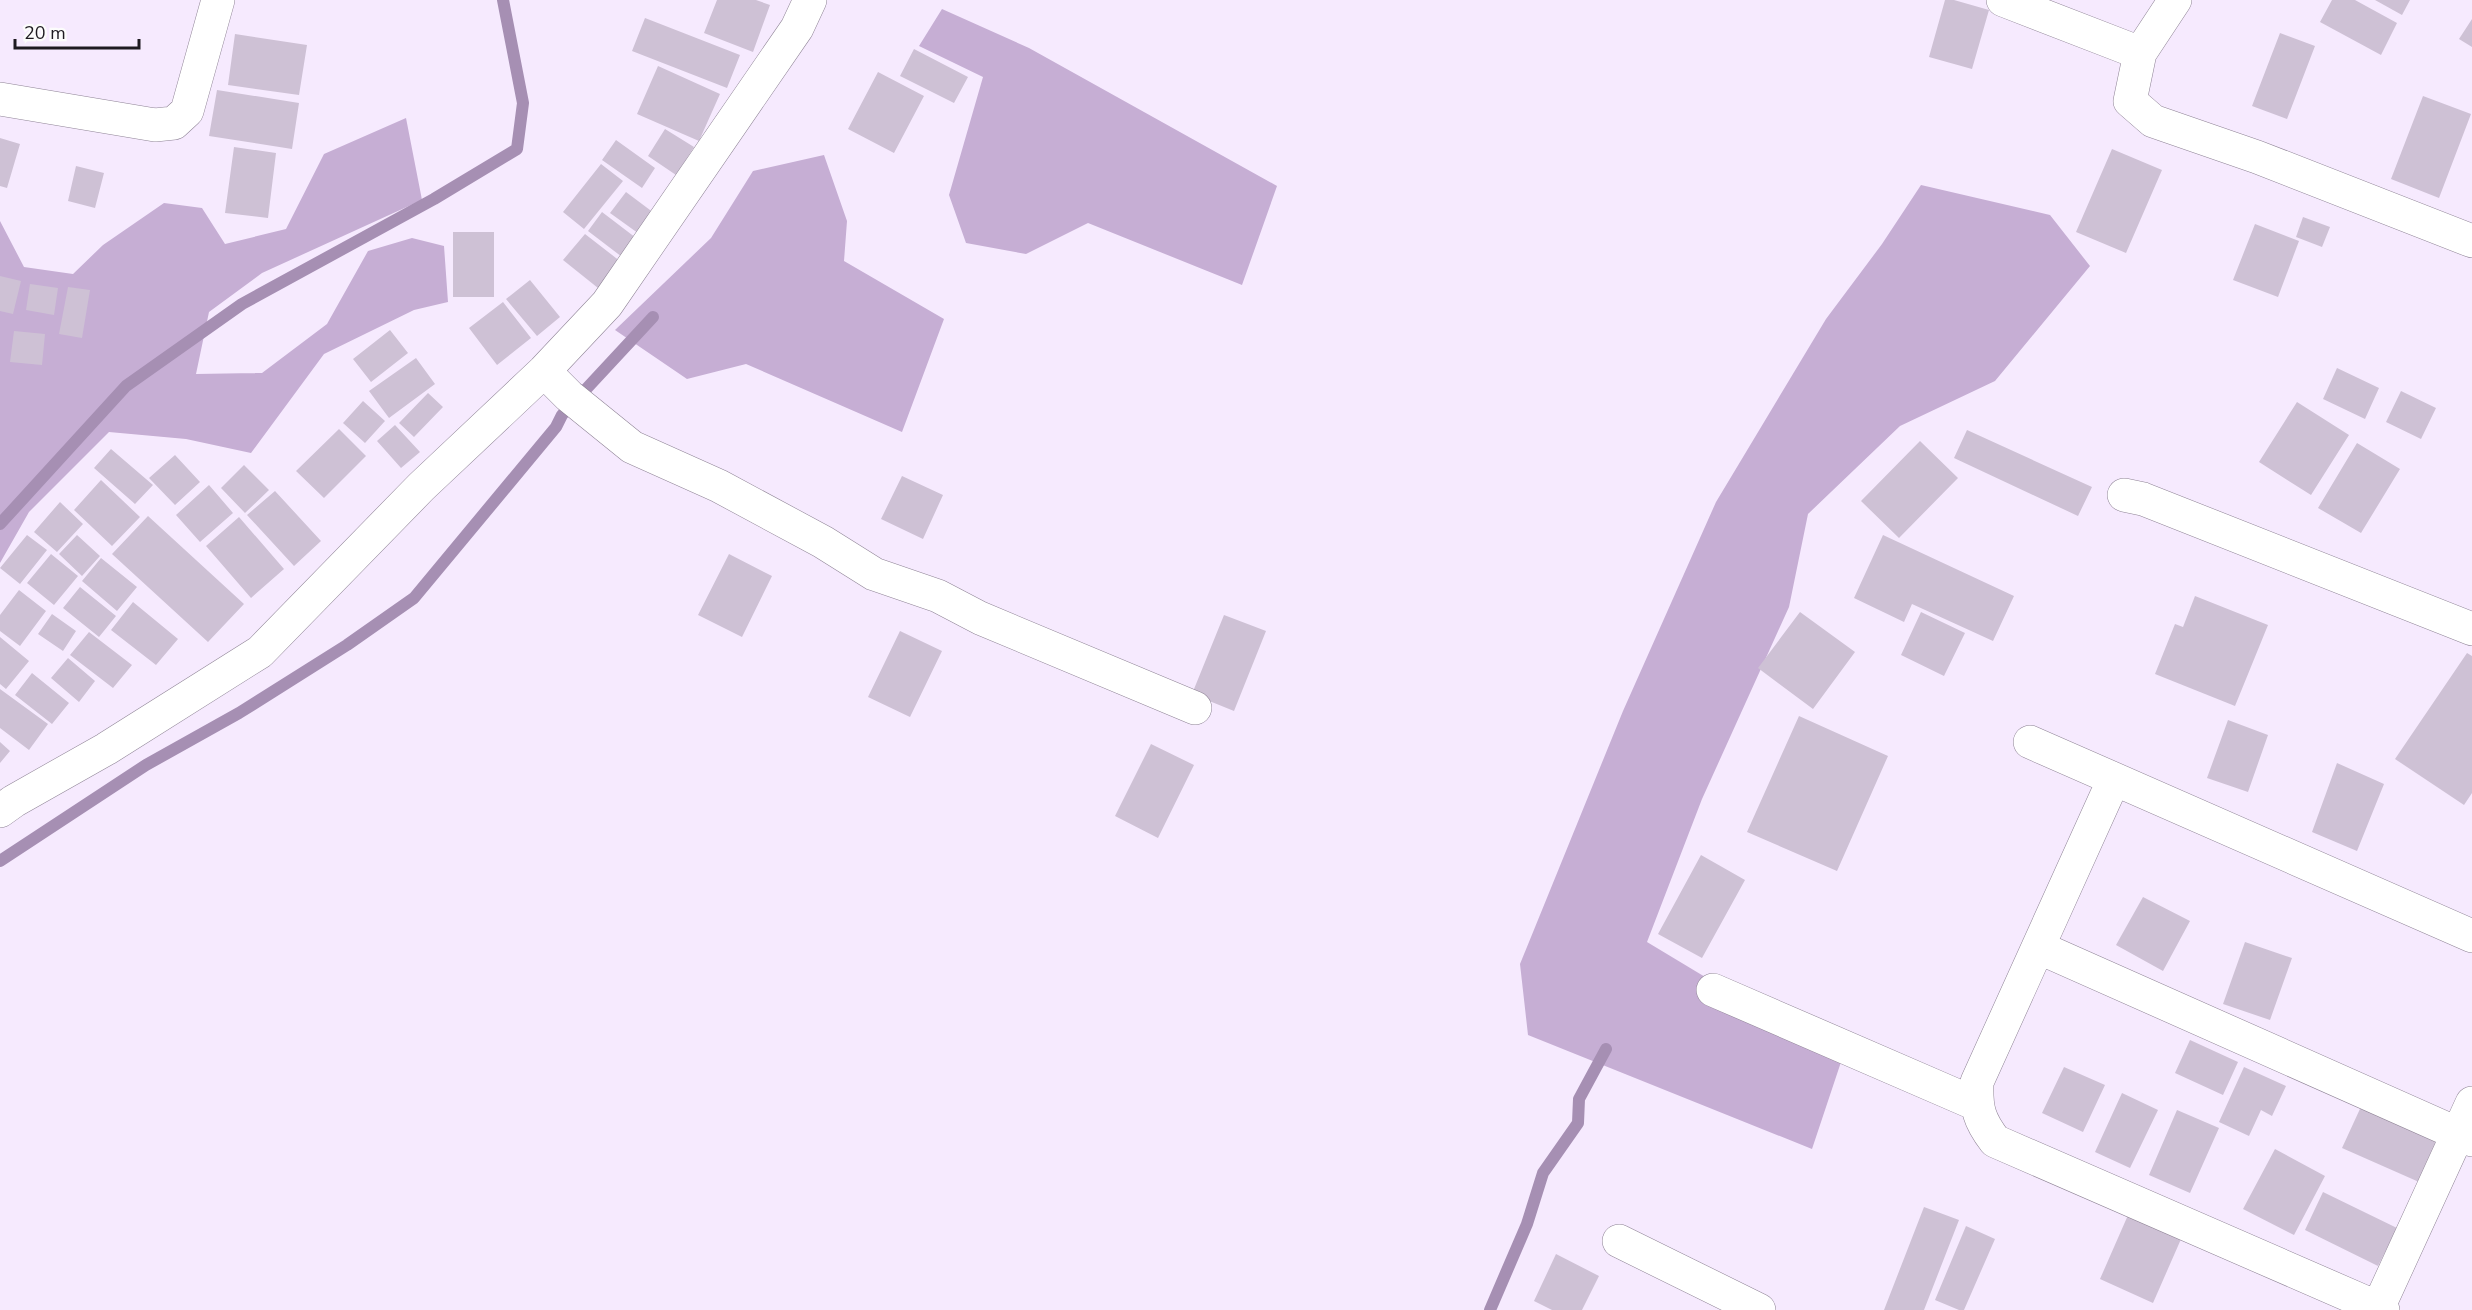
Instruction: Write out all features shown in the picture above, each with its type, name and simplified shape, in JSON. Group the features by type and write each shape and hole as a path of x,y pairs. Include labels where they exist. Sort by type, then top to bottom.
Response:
{"street":[{"path":"0,99 155,125 174,123 187,111 218,0"},
{"path":"0,811 106,749 260,652 420,487 544,371 607,304 798,28 810,0"},
{"path":"2003,0 2140,53"},
{"path":"2175,0 2140,53 2130,101 2153,121 2257,158 2472,241"},
{"path":"544,371 569,396 632,447 719,486 823,542 874,574 938,596 980,618 1195,708"},
{"path":"2124,495 2143,499 2472,629"},
{"path":"2030,742 2472,936"},
{"path":"2114,779 1977,1082 1976,1104 1983,1124 1995,1141 2381,1309 2465,1137 2472,1104"},
{"path":"2038,947 2465,1137"},
{"path":"1713,990 1976,1104"},
{"path":"1619,1241 1759,1310"}],"shaded area":[{"path":"942,9 1029,48 1277,186 1242,285 1088,223 1026,254 966,243 949,195 983,77 919,46"},
{"path":"406,118 422,200 262,273 209,312 196,374 262,373 327,324 368,251 412,238 444,246 448,302 414,310 324,354 251,453 186,439 109,432 29,512 0,563 0,221 24,267 73,274 103,245 164,203 202,208 225,244 286,229 324,154"},
{"path":"824,155 847,221 844,261 944,319 902,432 746,364 687,379 615,330 711,238 753,171"},
{"path":"1921,185 2050,215 2090,266 1995,381 1900,426 1808,514 1789,607 1702,799 1647,942 1755,1007 1845,1050 1812,1149 1528,1035 1520,964 1623,711 1716,502 1826,319 1882,244"}],"building":[{"path":"717,0 756,0 770,5 753,52 704,33"},
{"path":"1945,0 1954,0 1989,10 1972,69 1929,57"},
{"path":"2332,0 2355,0 2397,23 2381,55 2320,22"},
{"path":"2375,0 2410,0 2402,15"},
{"path":"645,18 740,55 727,88 632,51"},
{"path":"2472,19 2472,47 2459,39"},
{"path":"2280,33 2315,46 2287,119 2252,106"},
{"path":"235,34 307,45 299,95 228,85"},
{"path":"914,49 968,77 954,103 900,76"},
{"path":"658,66 720,94 699,141 637,114"},
{"path":"878,72 924,96 894,153 848,129"},
{"path":"217,90 299,103 292,149 209,136"},
{"path":"2423,96 2471,114 2439,198 2391,179"},
{"path":"665,129 694,147 676,175 648,156"},
{"path":"0,138 20,144 7,188 0,186"},
{"path":"616,140 655,168 642,188 602,160"},
{"path":"234,147 276,153 268,218 225,213"},
{"path":"2112,149 2162,170 2126,253 2076,232"},
{"path":"601,164 623,181 584,229 563,212"},
{"path":"76,166 104,173 95,208 68,201"},
{"path":"626,192 658,216 642,236 610,213"},
{"path":"602,212 640,241 626,260 588,231"},
{"path":"2303,217 2330,227 2322,247 2296,237"},
{"path":"2255,224 2299,241 2278,297 2233,280"},
{"path":"453,232 494,232 494,297 453,297"},
{"path":"585,234 625,265 603,292 563,260"},
{"path":"0,276 21,281 13,314 0,311"},
{"path":"530,280 560,317 537,336 506,299"},
{"path":"30,284 58,288 54,315 26,310"},
{"path":"68,287 90,290 82,338 59,334"},
{"path":"503,302 531,338 497,365 469,328"},
{"path":"390,330 408,353 371,382 353,359"},
{"path":"14,331 45,334 42,365 10,362"},
{"path":"416,358 435,384 389,418 369,391"},
{"path":"2337,368 2379,388 2365,419 2323,399"},
{"path":"2401,391 2436,408 2421,439 2386,422"},
{"path":"428,393 443,407 414,437 399,423"},
{"path":"363,401 385,421 365,443 343,423"},
{"path":"2297,402 2349,435 2311,495 2259,462"},
{"path":"395,425 420,452 401,468 377,441"},
{"path":"339,429 366,456 324,498 296,471"},
{"path":"1967,430 2092,487 2078,516 1954,458"},
{"path":"1920,441 1958,478 1899,538 1861,501"},
{"path":"2357,443 2400,469 2361,533 2318,508"},
{"path":"111,449 153,485 135,504 94,468"},
{"path":"175,455 200,482 175,505 149,478"},
{"path":"244,465 269,490 245,513 221,488"},
{"path":"902,476 943,495 923,539 881,519"},
{"path":"101,480 140,517 112,546 74,510"},
{"path":"209,485 233,513 200,542 176,515"},
{"path":"275,491 321,541 294,566 247,515"},
{"path":"60,502 83,524 57,552 34,532"},
{"path":"148,516 244,604 208,642 112,554"},
{"path":"239,517 284,569 251,598 206,546"},
{"path":"27,535 47,550 20,584 0,568"},
{"path":"77,535 100,556 82,576 59,554"},
{"path":"1883,535 2014,596 1993,641 1912,604 1904,622 1854,598"},
{"path":"51,554 78,576 54,605 27,583"},
{"path":"729,554 772,576 742,637 698,615"},
{"path":"101,558 137,587 117,611 82,581"},
{"path":"80,587 116,616 99,637 63,608"},
{"path":"19,590 46,611 20,646 0,631 0,615"},
{"path":"2195,596 2268,625 2235,706 2155,674 2175,624 2183,627"},
{"path":"133,602 178,639 156,665 111,630"},
{"path":"1800,612 1855,652 1813,709 1758,668"},
{"path":"1921,612 1965,633 1944,676 1901,655"},
{"path":"52,614 76,631 63,651 38,634"},
{"path":"1224,615 1266,631 1234,711 1192,694"},
{"path":"900,631 942,651 910,717 868,697"},
{"path":"89,632 132,665 113,688 70,655"},
{"path":"0,637 29,661 6,689 0,684"},
{"path":"2467,653 2472,656 2472,793 2464,805 2395,759"},
{"path":"68,658 95,681 79,702 51,678"},
{"path":"32,673 69,703 52,724 15,695"},
{"path":"0,689 48,724 29,750 0,728"},
{"path":"1799,716 1888,756 1837,871 1747,832"},
{"path":"2228,720 2268,735 2248,792 2207,778"},
{"path":"0,742 10,751 0,763"},
{"path":"1151,744 1194,765 1158,838 1115,816"},
{"path":"2337,763 2384,784 2357,851 2312,832"},
{"path":"1701,855 1745,880 1702,958 1658,934"},
{"path":"2143,897 2190,921 2163,971 2116,945"},
{"path":"2245,942 2292,958 2270,1020 2223,1004"},
{"path":"2190,1040 2238,1062 2223,1095 2175,1073"},
{"path":"2064,1067 2105,1085 2083,1132 2042,1113"},
{"path":"2244,1067 2286,1086 2272,1116 2261,1110 2249,1136 2219,1122"},
{"path":"2122,1093 2158,1110 2130,1168 2095,1152"},
{"path":"2365,1098 2442,1133 2419,1182 2342,1148"},
{"path":"2177,1110 2219,1128 2190,1193 2149,1175"},
{"path":"2275,1149 2325,1176 2294,1235 2243,1209"},
{"path":"2323,1192 2397,1228 2378,1266 2305,1230"},
{"path":"2132,1206 2185,1230 2153,1303 2100,1279"},
{"path":"1924,1207 1959,1220 1924,1310 1884,1310"},
{"path":"1966,1226 1995,1239 1964,1310 1959,1310 1935,1300"},
{"path":"1556,1254 1599,1276 1582,1310 1552,1310 1534,1301"}],"waterway":[{"path":"0,524 126,386 242,304 434,199 517,149 523,103 503,0"},
{"path":"0,861 146,765 239,713 347,645 414,598 556,427 562,415 653,317"},
{"path":"1490,1310 1527,1224 1543,1173 1578,1123 1579,1099 1606,1049"}]}
